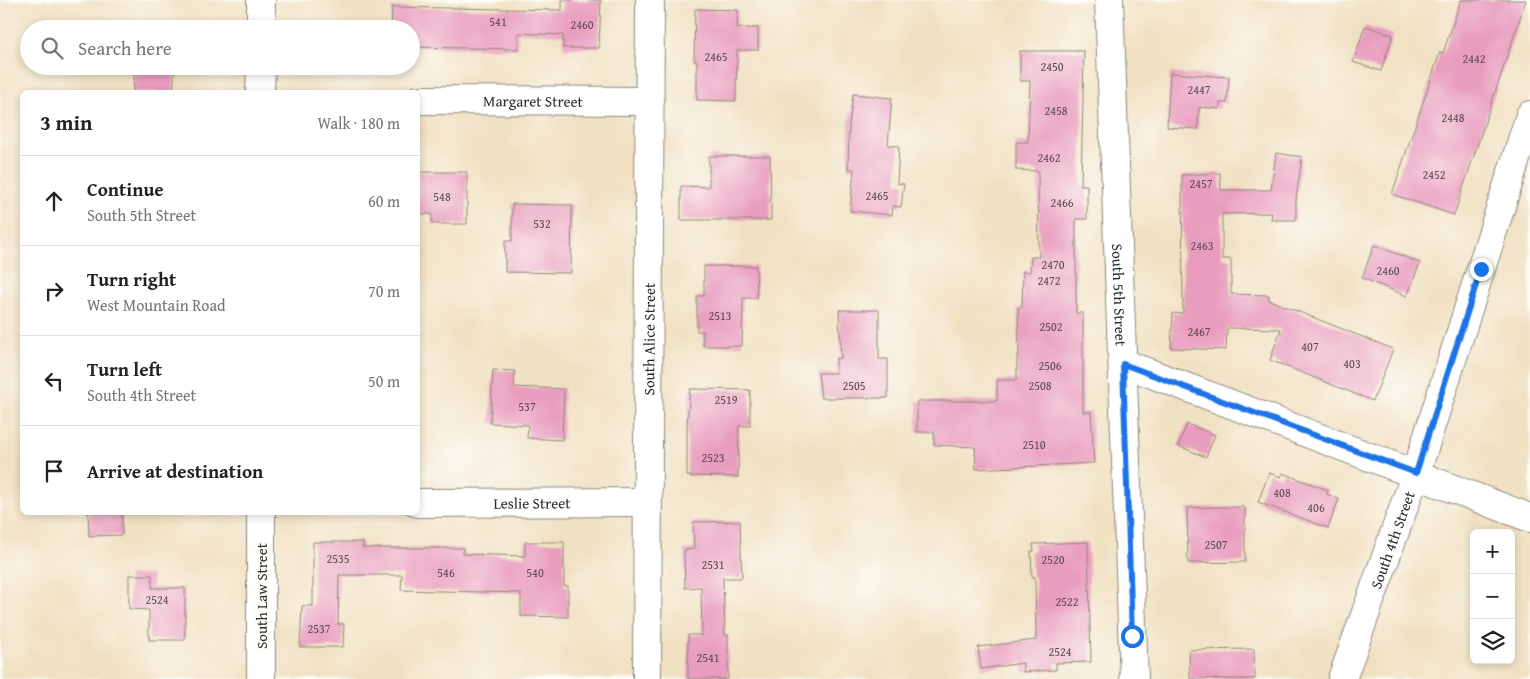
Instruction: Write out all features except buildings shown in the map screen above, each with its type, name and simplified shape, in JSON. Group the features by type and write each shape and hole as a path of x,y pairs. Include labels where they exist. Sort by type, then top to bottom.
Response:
{"street":[{"path":"261,20 262,0"},
{"name":"South Alice Street","path":"647,679 650,0"},
{"name":"South 5th Street","path":"1109,0 1134,679"},
{"path":"260,90 261,75"},
{"name":"Margaret Street","path":"420,100 650,101"},
{"name":"South 4th Street","path":"1342,679 1416,473 1530,115"},
{"path":"1123,364 1416,473 1530,518"},
{"name":"Leslie Street","path":"420,503 647,502"},
{"name":"South Law Street","path":"261,515 261,679"}],"route":[{"path":"1132,636 1123,364 1416,473 1481,269"}]}
